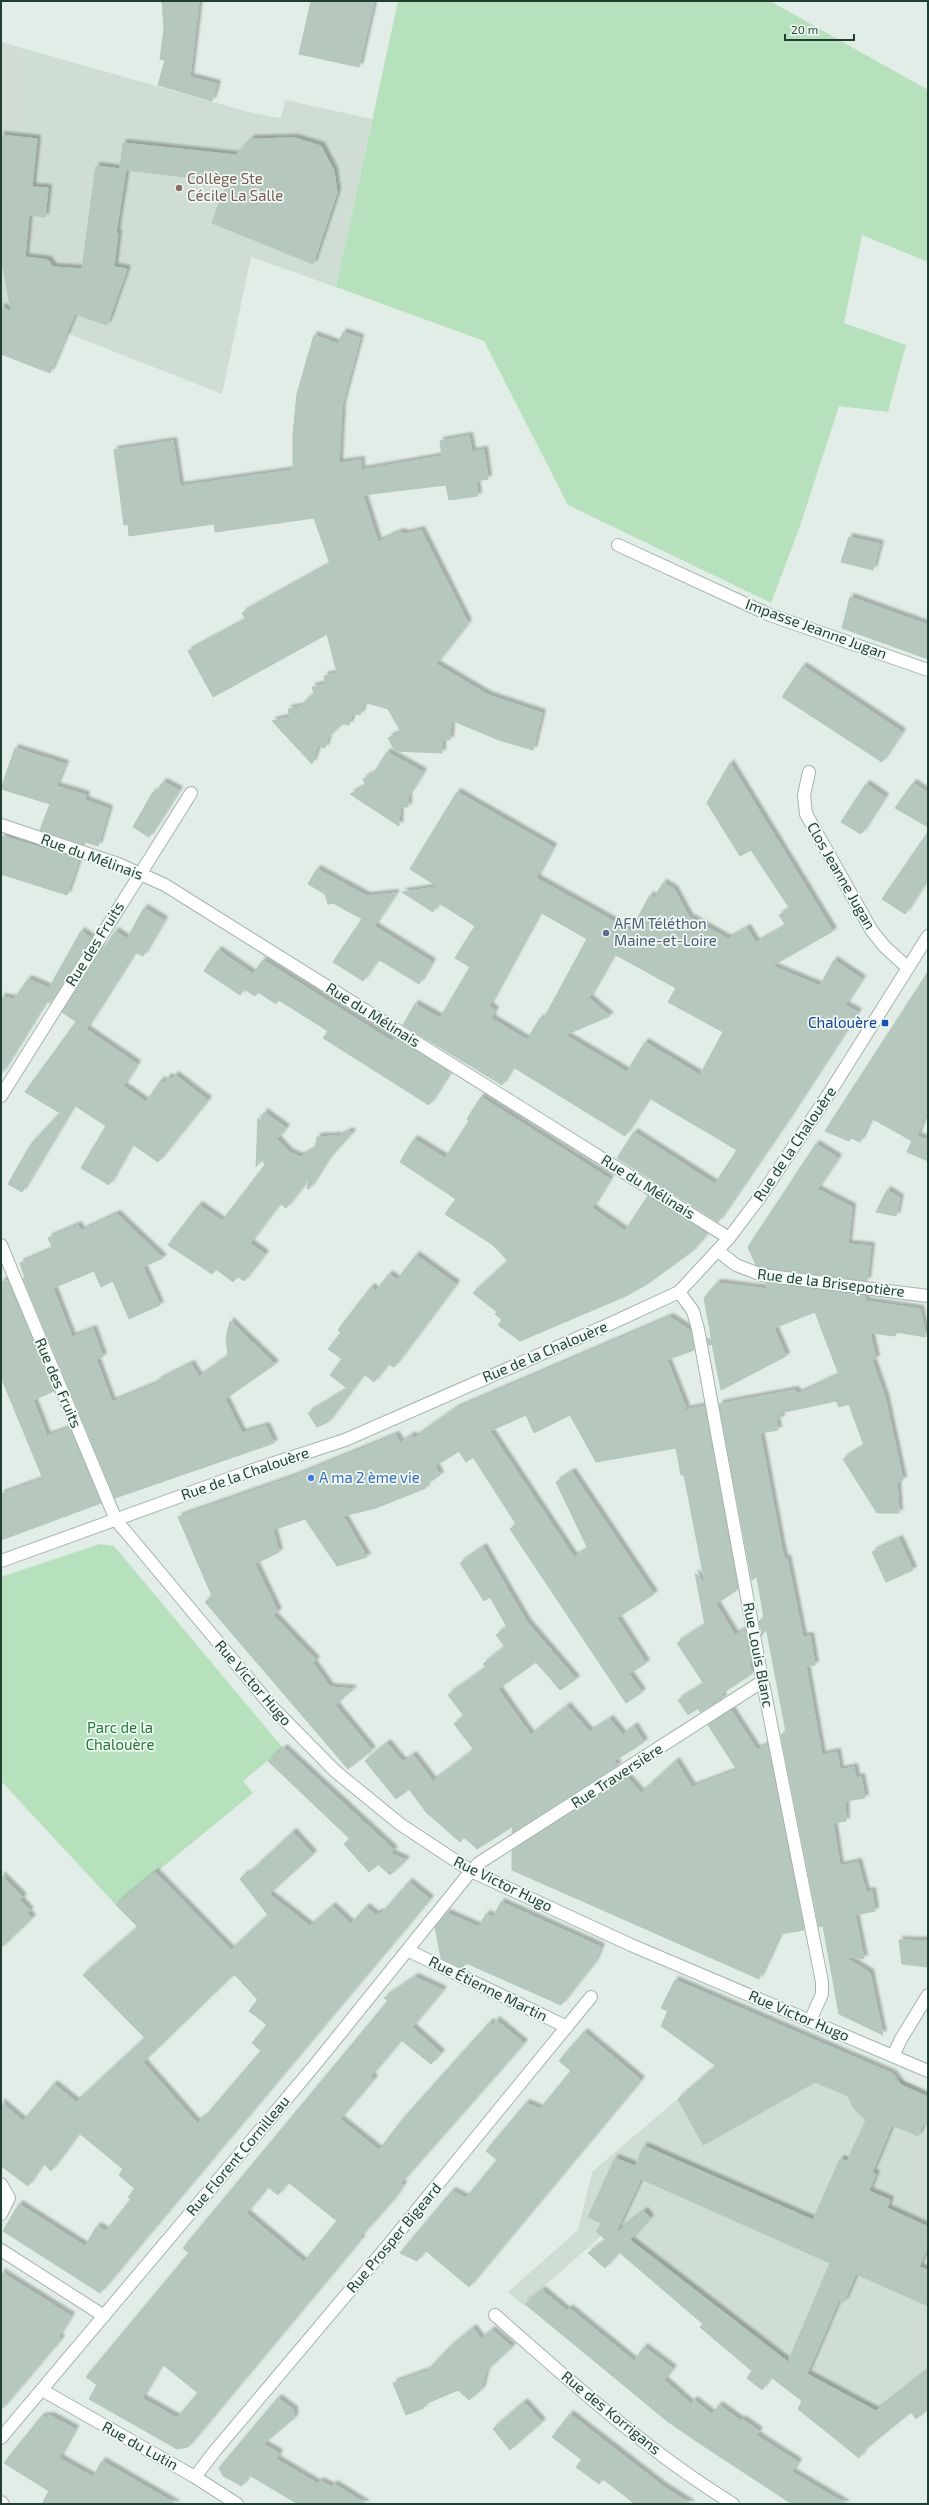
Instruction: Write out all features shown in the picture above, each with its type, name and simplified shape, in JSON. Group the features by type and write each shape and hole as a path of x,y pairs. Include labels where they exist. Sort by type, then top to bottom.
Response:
{"street":[{"name":"Impasse Jeanne Jugan","path":"618,545 770,615 928,670"},
{"name":"Clos Jeanne Jugan","path":"809,772 804,795 806,814 872,931 885,948 908,968"},
{"name":"Rue des Fruits","path":"1,1096 140,872 191,793"},
{"name":"Rue du Mélinais","path":"1,825 140,872 165,885 730,1238"},
{"name":"Rue de la Chalouère","path":"1,1561 253,1470 345,1440 679,1292 730,1238 760,1197 830,1092 928,936"},
{"name":"Rue des Fruits","path":"1,1245 116,1520"},
{"name":"Rue de la Brisepotière","path":"718,1251 736,1265 762,1276 928,1296"},
{"name":"Rue Louis Blanc","path":"679,1292 693,1311 698,1328 763,1681 822,1982 822,1994 810,2021"},
{"name":"Rue Victor Hugo","path":"116,1520 273,1708 312,1750 371,1802 417,1836 471,1871 631,1945 928,2071"},
{"name":"Rue Traversière","path":"471,1871 479,1863 763,1681"},
{"name":"Rue Florent Cornilleau","path":"1,2438 409,1951 471,1871"},
{"name":"Rue Étienne Martin","path":"409,1951 567,2027"},
{"path":"893,2056 901,2039 928,1995"},
{"name":"Rue Prosper Bigeard","path":"195,2477 214,2452 389,2244 591,1997"},
{"path":"1,2184 9,2198 1,2214"},
{"path":"1,2250 104,2316"},
{"name":"Rue des Korrigans","path":"495,2315 622,2424 688,2474 733,2504"},
{"name":"Rue du Lutin","path":"42,2390 195,2477 237,2504"}],"shaded area":[{"name":"Collège Ste Cécile La Salle","path":"1,42 252,113 281,118 285,100 372,119 336,287 251,257 222,394 1,307"},
{"path":"782,2027 928,2091 928,2399 864,2450 601,2236 523,2305 508,2292 578,2230 592,2172 722,2061"}],"green space":[{"path":"398,1 770,1 928,90 928,262 862,235 844,323 906,345 888,412 839,406 800,526 771,603 568,505 484,341 336,287"},
{"name":"Parc de la Chalouère","path":"100,1544 114,1546 283,1748 243,1781 253,1793 116,1905 1,1781 1,1577"}],"building":[{"path":"162,1 199,1 190,77 217,84 212,101 158,85 165,60 160,59 164,29"},
{"path":"311,1 374,1 359,67 299,54"},
{"path":"1,135 37,139 32,187 48,188 45,217 29,215 25,257 48,260 53,267 82,269 96,166 120,169 123,143 236,155 251,139 295,138 321,146 334,171 337,193 313,264 212,223 227,182 126,170 116,233 118,233 114,267 127,269 107,325 75,314 50,373 1,354 1,307 11,311 2,262"},
{"path":"343,332 360,338 342,405 339,463 361,460 361,470 442,456 440,441 469,436 472,452 484,450 488,479 476,481 478,496 449,500 446,485 363,495 378,542 400,532 406,534 421,530 468,623 436,664 488,695 542,713 533,750 499,740 451,720 450,740 442,740 442,753 395,751 388,738 401,732 388,709 364,702 360,715 353,713 349,725 342,724 328,737 325,748 318,746 312,764 272,721 290,717 288,709 300,707 314,693 312,687 325,684 324,676 337,673 327,634 213,697 188,651 246,620 242,613 330,564 314,518 215,532 214,524 129,536 128,524 124,525 114,450 173,441 180,486 293,470 293,434 297,394 314,335 338,344"},
{"path":"849,537 880,544 873,570 841,562"},
{"path":"850,597 928,625 928,659 842,628"},
{"path":"803,666 902,732 882,762 782,697"},
{"path":"15,748 65,764 56,786 86,795 85,800 109,809 98,846 85,842 84,845 40,830 50,804 1,789"},
{"path":"387,752 423,772 408,796 408,807 400,807 399,826 350,794 366,786 363,779 373,774"},
{"path":"730,763 833,931 772,966 820,986 834,960 862,979 845,1005 858,1012 785,1124 718,1222 617,1158 634,1132 715,1184 737,1150 649,1098 625,1136 513,1067 502,1085 403,1025 415,1004 440,1018 470,967 455,958 475,926 439,903 433,912 402,892 438,887 410,869 457,792 553,847 536,878 631,931 650,895 654,898 663,883 674,889 689,917 728,939 747,928 756,943 786,926 779,915 790,909 751,850 740,856 707,803","holes":["540,912 587,939 543,1020 540,1018 527,1040 491,1018 495,1010 489,1006","614,954 676,988 668,1002 723,1032 700,1075 645,1042 627,1072 565,1035 610,1016 589,998"]},
{"path":"163,782 179,790 149,837 133,827 153,792 155,794"},
{"path":"913,783 928,793 928,827 895,808"},
{"path":"866,784 885,797 861,834 841,822"},
{"path":"928,832 928,878 905,914 882,899"},
{"path":"1,836 79,859 67,895 1,874"},
{"path":"317,869 367,896 396,893 374,926 432,962 419,984 378,959 363,981 333,962 362,919 333,903 328,904 325,894 308,884"},
{"path":"144,908 164,920 143,956 135,952 86,1029 137,1064 123,1086 146,1102 161,1080 164,1083 168,1077 172,1079 175,1075 208,1100 158,1162 132,1144 109,1185 81,1168 106,1126 74,1105 22,1192 8,1184 31,1144 60,1113 25,1092 76,1022 78,1023 62,1012 104,946 105,947 115,931 127,939"},
{"path":"81,931 91,938 50,1003 46,1001 1,1074 1,997 14,999 28,979 49,988"},
{"path":"218,950 253,974 263,960 393,1042 395,1038 450,1072 429,1105 323,1038 328,1031 279,1000 276,1004 258,992 255,996 244,989 240,995 204,971"},
{"path":"928,972 928,1107 917,1136 928,1140 928,1161 907,1152 912,1141 871,1118 860,1142 851,1138 849,1141 825,1131"},
{"path":"481,1097 610,1179 592,1208 625,1231 648,1196 708,1233 691,1252 647,1284 626,1296 520,1341 498,1325 502,1320 495,1314 497,1312 473,1293 508,1261 493,1245 445,1214 456,1199 400,1162 414,1139 445,1158 469,1121 467,1119"},
{"path":"264,1112 286,1128 277,1139 289,1152 300,1157 315,1149 317,1137 337,1136 336,1138 350,1131 352,1133 328,1159 309,1189 307,1188 309,1178 286,1208 280,1203 250,1243 265,1254 244,1281 237,1276 233,1282 216,1269 212,1274 168,1245 199,1205 222,1221 265,1165 262,1158 256,1167 258,1118 261,1121"},
{"path":"816,1144 838,1158 817,1189 852,1207 848,1244 871,1246 867,1281 764,1268 756,1265 748,1247"},
{"path":"887,1190 900,1198 896,1216 876,1212"},
{"path":"117,1214 163,1258 143,1267 160,1305 129,1319 113,1281 101,1287 94,1271 53,1288 72,1337 93,1329 103,1357 96,1359 112,1402 158,1383 157,1381 191,1364 199,1377 228,1356 226,1338 230,1321 275,1364 225,1399 242,1433 266,1426 274,1443 115,1498 23,1278 25,1278 20,1263 53,1249 48,1238 78,1225 81,1231"},
{"path":"416,1255 456,1284 394,1367 388,1364 374,1382 364,1374 328,1422 317,1427 308,1413 348,1389 330,1375 342,1359 328,1349 341,1333 338,1330 371,1287 376,1291 389,1274 397,1280"},
{"path":"8,1281 54,1391 33,1400 47,1436 70,1428 101,1503 1,1540 1,1494 43,1479 1,1377 1,1282"},
{"path":"717,1283 768,1289 765,1283 865,1296 865,1301 920,1309 926,1337 896,1332 895,1336 870,1333 876,1359 872,1360 885,1397 903,1480 897,1482 899,1513 877,1513 843,1459 864,1446 849,1404 839,1407 836,1401 780,1413 781,1419 776,1419 778,1430 760,1433 782,1549 785,1560 787,1558 803,1637 810,1636 815,1665 806,1667 822,1755 837,1752 840,1770 854,1767 856,1778 861,1777 865,1798 845,1801 846,1821 833,1823 840,1866 858,1862 866,1892 872,1891 875,1911 855,1915 864,1959 843,1956 870,1973 883,2035 839,2014 823,1926 819,1927 781,1735 786,1732 766,1627 762,1636 759,1621 764,1618 757,1577 752,1580 719,1404 795,1390 798,1394 839,1375 815,1312 774,1328 786,1356 721,1390 712,1344 709,1345 707,1338 712,1341 704,1298"},
{"path":"670,1317 691,1331 694,1350 667,1360 686,1408 680,1411 705,1406 738,1589 716,1604 735,1635 745,1629 751,1661 749,1666 753,1673 721,1694 723,1698 700,1712 698,1708 688,1715 678,1700 704,1684 677,1643 705,1625 695,1573 705,1583 684,1475 681,1475 676,1448 596,1462 570,1415 534,1433 526,1415 490,1431 574,1557 588,1549 556,1482 572,1472 654,1594 617,1618 646,1663 629,1674 642,1692 626,1703 510,1529 516,1524 473,1457 466,1462 459,1451 435,1466 440,1475 425,1485 426,1488 376,1508 343,1516 367,1557 337,1566 305,1519 273,1530 279,1552 255,1564 278,1612 273,1615 316,1660 313,1663 330,1687 353,1689 335,1705 372,1750 348,1769 205,1602 212,1596 178,1517 293,1477 396,1435 400,1443 412,1435 414,1438 455,1409"},
{"path":"899,1539 913,1570 886,1582 872,1552"},
{"path":"483,1547 527,1622 576,1679 560,1690 536,1662 498,1689 531,1735 567,1706 590,1732 610,1719 623,1735 634,1726 644,1742 614,1761 618,1765 512,1833 513,1826 477,1849 464,1837 460,1842 426,1812 409,1789 396,1799 365,1761 387,1743 403,1762 413,1755 433,1781 474,1750 454,1724 464,1716 448,1695 486,1668 483,1664 505,1647 496,1635 507,1627 490,1597 484,1601 460,1563"},
{"path":"731,1710 757,1750 767,1744 804,1930 780,1934 759,1979 512,1870 512,1851 627,1777 641,1793 676,1761 692,1787 737,1770 708,1725"},
{"path":"284,1748 394,1850 390,1853 406,1860 390,1875 378,1864 369,1872 344,1844 350,1839 268,1761"},
{"path":"293,1832 313,1854 269,1894 310,1926 332,1906 351,1924 366,1907 376,1915 379,1912 381,1914 409,1882 430,1899 100,2293 3,2231 19,2204 85,2246 97,2226 106,2231 131,2199 128,2197 135,2189 119,2175 123,2169 79,2133 51,2171 43,2163 28,2186 1,2166 1,2102 23,2121 54,2084 76,2102 145,2038 83,1975 138,1927 116,1905 155,1872 231,1950 268,1915 240,1879 245,1874 247,1875","holes":["234,1974 258,2000 249,2011 267,2025 252,2043 261,2051 203,2119 202,2118 197,2123 143,2062"]},
{"path":"1,1875 23,1897 20,1900 30,1911 27,1913 32,1918 1,1948"},
{"path":"501,1902 601,1947 594,1963 561,2005 466,1963 462,1968 441,1958 435,1927 447,1913 479,1927 486,1914 493,1917"},
{"path":"899,1940 928,1941 928,1967 902,1964"},
{"path":"415,1977 443,1990 412,2027 441,2053 431,2064 401,2040 371,2076 374,2079 340,2119 379,2150 403,2119 490,2022 493,2025 496,2020 524,2043 401,2183 403,2185 393,2200 360,2237 361,2239 188,2447 177,2449 89,2399 97,2385 86,2377 189,2253 183,2248 388,2001 384,1998","holes":["288,2182 337,2221 304,2262 246,2213 268,2187 278,2195","162,2364 198,2393 177,2418 142,2398"]},
{"path":"675,1980 893,2074 901,2085 928,2097 928,2126 923,2124 918,2136 892,2125 872,2173 876,2174 869,2191 890,2200 887,2208 928,2227 928,2246 919,2267 928,2270 928,2306 856,2274 844,2302 839,2300 807,2374 876,2411 928,2370 928,2409 916,2419 911,2412 864,2450 859,2458 798,2409 802,2401 771,2377 762,2390 747,2378 752,2371 700,2327 703,2324 619,2252 605,2268 588,2253 606,2240 596,2231 603,2224 588,2217 615,2158 635,2166 644,2146 813,2220 840,2159 847,2161 866,2120 854,2109 848,2096 815,2082 703,2145 678,2099 716,2066 661,2026 668,2011 661,2008","holes":["641,2179 830,2263 788,2362 630,2240 650,2218 644,2211 618,2231 617,2230"]},
{"path":"584,2032 641,2080 469,2287 425,2250 417,2261 400,2253 452,2191 466,2198 497,2160 486,2151 526,2103 540,2109 571,2071 559,2061"},
{"path":"1,2272 71,2316 58,2337 61,2339 1,2410"},
{"path":"542,2290 567,2311 569,2308 634,2361 644,2347 673,2369 664,2380 691,2404 694,2400 712,2414 719,2405 741,2421 742,2419 759,2431 756,2435 798,2462 792,2472 846,2504 792,2504 667,2421 525,2304"},
{"path":"473,2328 481,2339 492,2330 512,2347 486,2371 481,2390 469,2400 458,2390 423,2405 424,2408 406,2415 393,2383 427,2371 449,2348"},
{"path":"278,2398 294,2410 294,2418 263,2444 279,2453 276,2459 318,2484 320,2481 332,2487 334,2484 366,2504 298,2504 249,2475 242,2486 223,2476 219,2468"},
{"path":"524,2402 542,2422 510,2450 493,2429"},
{"path":"570,2414 664,2487 691,2504 635,2504 603,2479 599,2484 576,2467 582,2460 552,2437"},
{"path":"51,2416 75,2429 59,2458 93,2477 102,2461 176,2504 42,2504 49,2491 4,2463 41,2417"}],"place":[{"name":"Collège Ste Cécile La Salle","path":"179,188"},
{"name":"AFM Téléthon Maine-et-Loire","path":"606,933"},
{"name":"Chalouère","path":"885,1023"},
{"name":"A ma 2 ème vie","path":"311,1478"}]}
